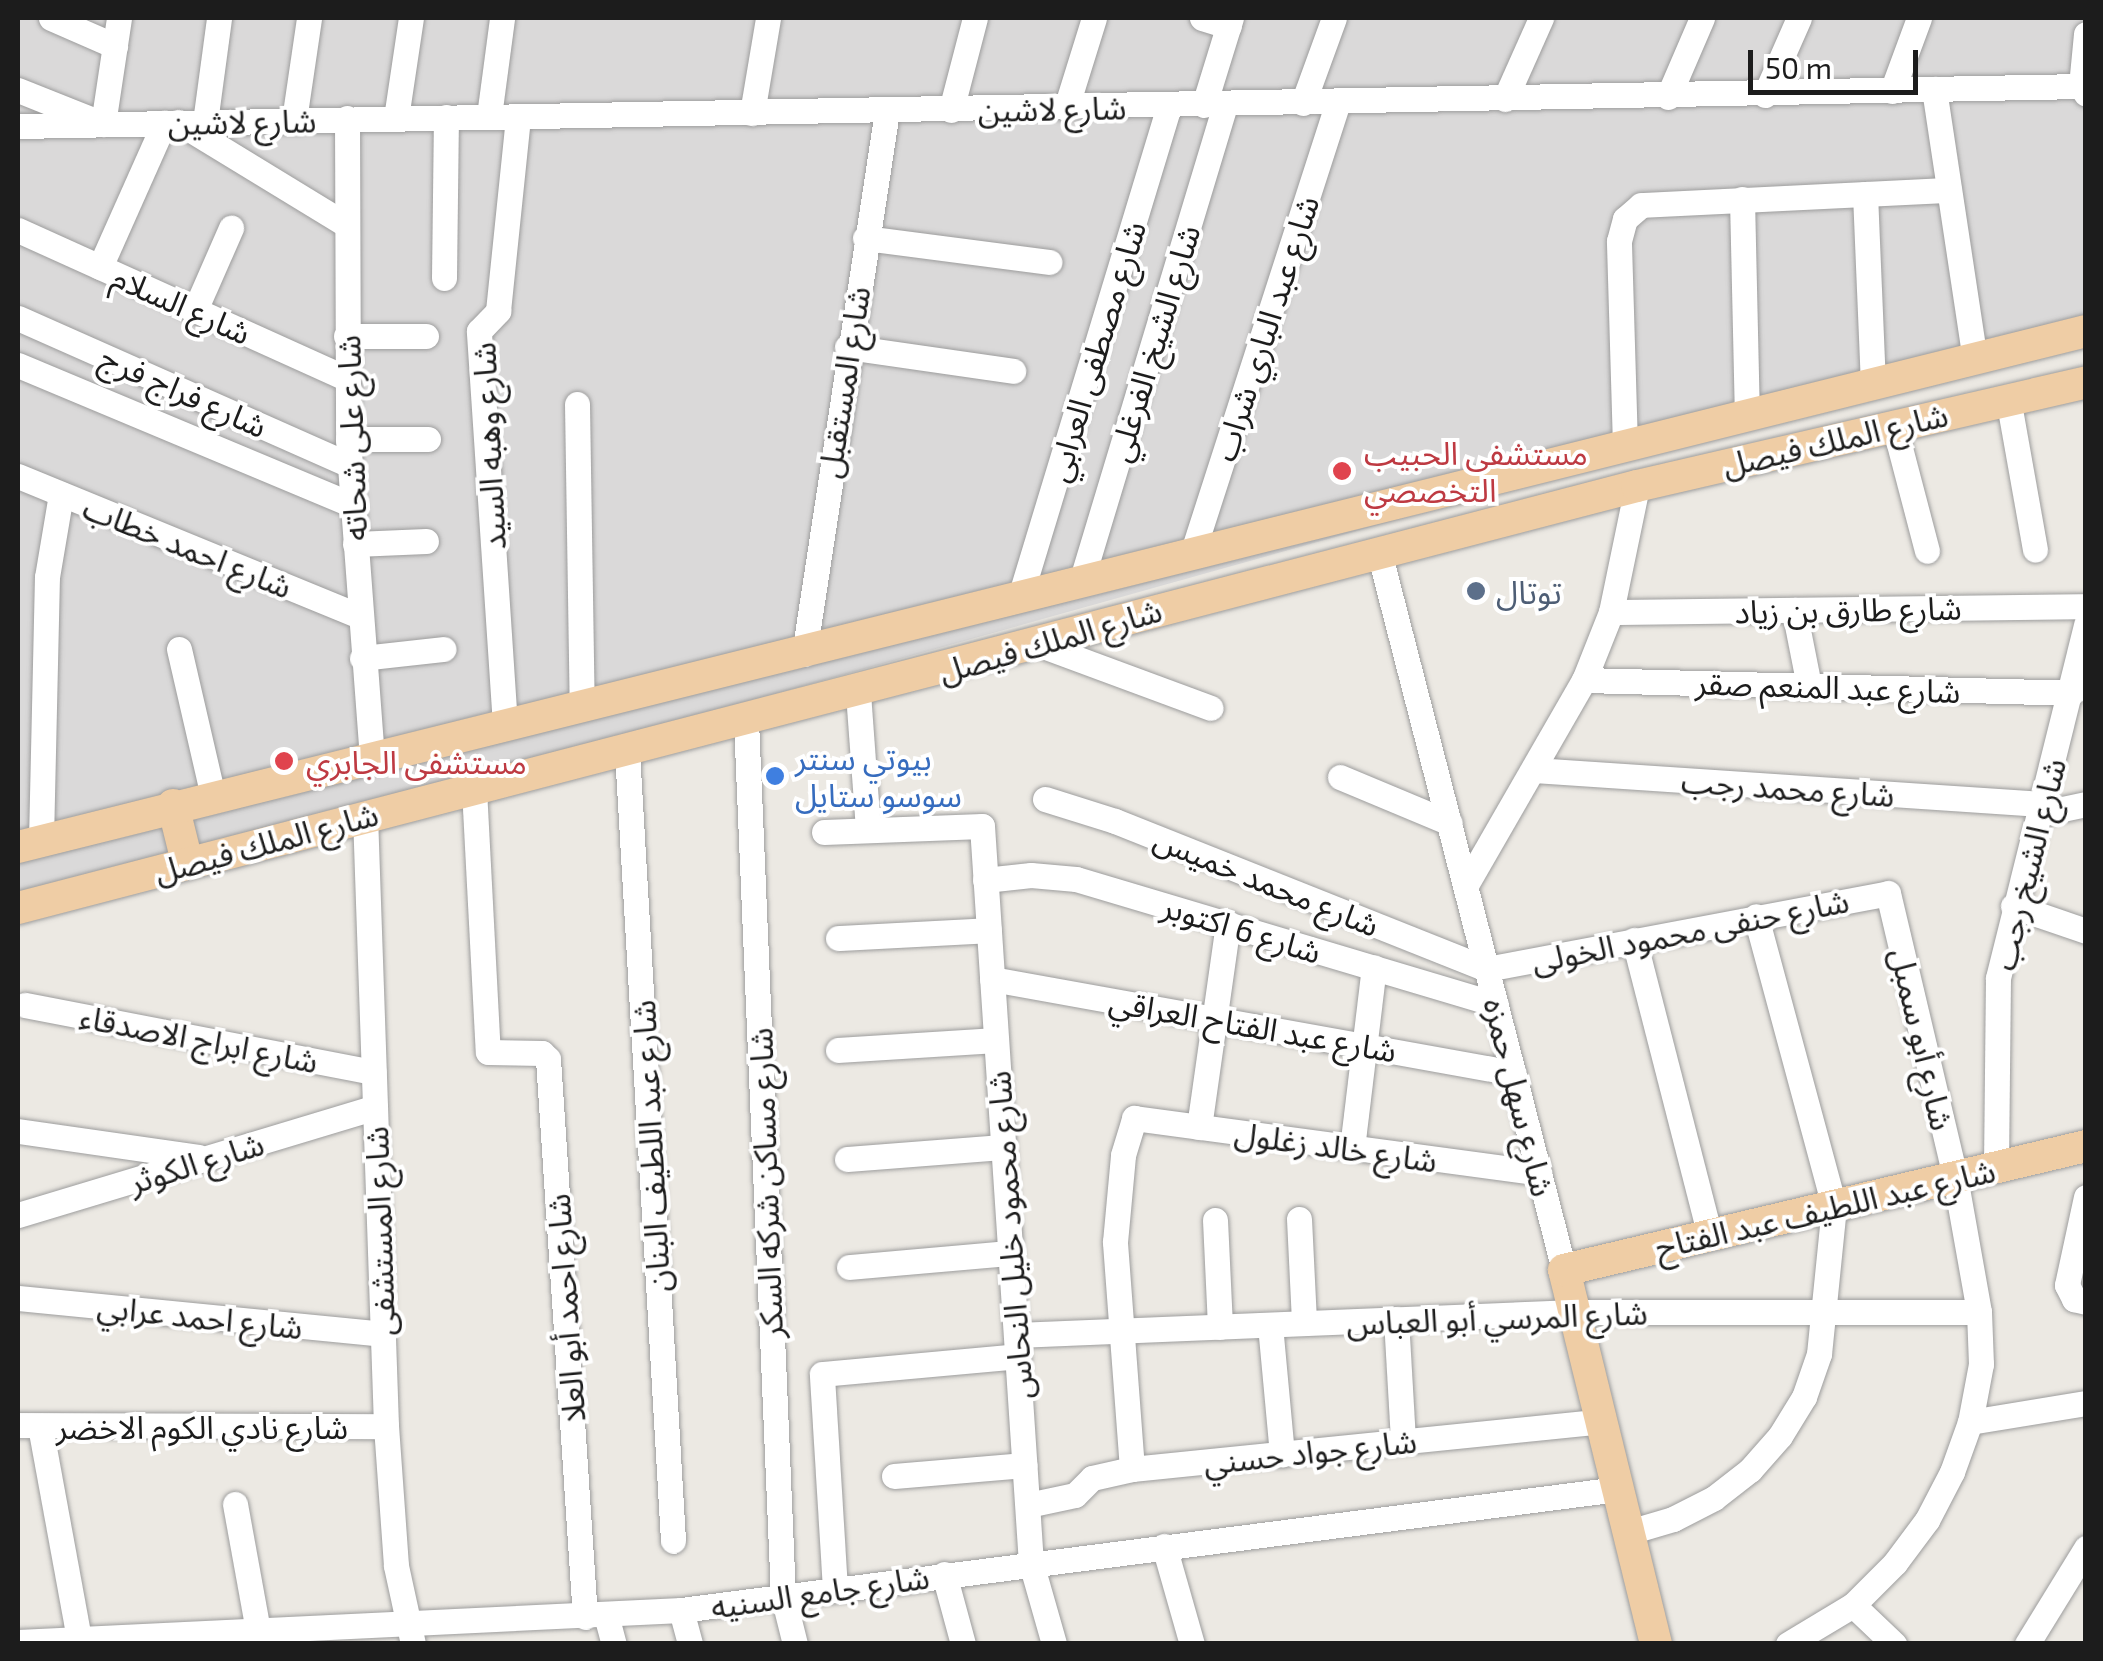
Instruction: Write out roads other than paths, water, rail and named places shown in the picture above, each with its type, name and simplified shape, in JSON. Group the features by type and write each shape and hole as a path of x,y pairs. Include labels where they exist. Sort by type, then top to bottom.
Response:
{"main road":[{"name":"شارع الملك فيصل","path":"30,844 173,805 804,654 2086,331"},
{"name":"شارع الملك فيصل","path":"18,908 365,815 746,722 1637,486 2086,382"},
{"path":"1284,531 1294,574"},
{"path":"173,805 187,862"},
{"name":"شارع عبد اللطيف عبد الفتاح","path":"1564,1270 2086,1146"},
{"name":"شارع سهل حمزه","path":"1564,1270 1656,1644"}],"street":[{"path":"51,18 115,46"},
{"path":"18,90 103,124 119,18"},
{"path":"205,122 219,18"},
{"path":"294,120 309,18"},
{"path":"396,118 410,18"},
{"path":"489,116 502,18"},
{"path":"752,113 768,18"},
{"path":"951,110 975,18"},
{"path":"1066,108 1094,18"},
{"path":"1202,18 1230,22"},
{"path":"1303,104 1334,18"},
{"path":"1505,99 1541,18"},
{"path":"1668,96 1702,18"},
{"path":"1766,95 1799,18"},
{"path":"1892,91 1919,18"},
{"name":"شارع الشيخ الفرغلي","path":"1081,582 1214,105 1230,22"},
{"path":"2084,89 2086,34"},
{"path":"1934,89 1976,358"},
{"name":"شارع لاشين","path":"18,126 2084,89"},
{"name":"شارع عبد الباري شراب","path":"1192,554 1338,103"},
{"name":"شارع مصطفى العرابي","path":"1020,597 1169,106"},
{"name":"شارع المستقبل","path":"804,654 887,111"},
{"name":"شارع وهبه السيد","path":"505,726 479,331 498,311 518,116"},
{"path":"444,278 446,117"},
{"name":"شارع على شحاته","path":"347,118 346,378 354,544 372,757"},
{"path":"100,267 171,123 344,224"},
{"path":"1625,446 1620,241 1625,219 1641,205 1950,190"},
{"path":"1865,194 1873,384"},
{"path":"1742,199 1747,416"},
{"path":"195,310 231,228"},
{"name":"شارع السلام","path":"18,230 346,378"},
{"path":"866,238 1049,262"},
{"name":"شارع فراج فرج","path":"18,318 349,452"},
{"path":"346,336 426,336"},
{"path":"848,347 1012,371"},
{"path":"18,365 352,505"},
{"path":"2008,398 2035,550"},
{"path":"577,404 582,707"},
{"path":"1894,426 1927,552"},
{"path":"349,452 428,439"},
{"name":"شارع احمد خطاب","path":"18,476 359,616"},
{"path":"1466,885 1584,680 1610,612 1637,486"},
{"path":"30,844 46,595 60,494"},
{"path":"354,544 426,541"},
{"name":"شارع سهل حمزه","path":"1380,552 1564,1270"},
{"name":"شارع طارق بن زياد","path":"1610,612 2086,606"},
{"path":"1794,610 1809,686"},
{"name":"شارع الشيخ رجب","path":"1996,1168 1996,1015 2013,906 2072,694 2086,624"},
{"path":"1038,644 1210,708"},
{"path":"179,648 213,796"},
{"path":"362,658 444,650"},
{"name":"شارع عبد المنعم صقر","path":"1584,680 2072,694"},
{"path":"824,832 868,829 858,692"},
{"name":"شارع مساكن شركه السكر","path":"746,722 783,1596 795,1644"},
{"name":"شارع عبد اللطيف البنان","path":"627,752 673,1541"},
{"name":"شارع محمد رجب","path":"1534,770 2041,809 2086,804"},
{"path":"1340,776 1450,822"},
{"name":"شارع احمد أبو العلا","path":"474,789 488,1052 542,1053 548,1059 595,1616"},
{"name":"شارع محمد خميس","path":"1045,798 1115,820 1487,969"},
{"name":"شارع المستشفى","path":"365,815 386,1426 396,1566 411,1634"},
{"name":"شارع محمود خليل النحاس","path":"868,829 980,824 1031,1562 1054,1644"},
{"name":"شارع 6 اكتوبر","path":"985,880 1030,875 1076,879 1496,1004"},
{"name":"شارع حنفى محمود الخولى","path":"1487,969 1884,892 1890,896"},
{"name":"شارع أبو سمبل","path":"1788,1644 1852,1606 1895,1563 1927,1520 1952,1472 1970,1422 1980,1364 1979,1312 1955,1178 1890,896"},
{"path":"2013,906 2086,931"},
{"path":"1629,1532 1673,1518 1714,1498 1760,1459 1804,1397 1820,1354 1827,1312 1834,1206 1756,916"},
{"path":"1199,1127 1228,923"},
{"path":"838,938 989,930"},
{"path":"1634,940 1710,1235"},
{"path":"1352,1148 1374,967"},
{"name":"شارع عبد الفتاح العراقي","path":"992,979 1514,1073"},
{"name":"شارع ابراج الاصدقاء","path":"24,1005 374,1072"},
{"path":"838,1050 996,1040"},
{"name":"شارع الكوثر","path":"18,1215 375,1108"},
{"name":"شارع خالد زغلول","path":"1122,1332 1114,1242 1117,1198 1134,1118 1539,1174"},
{"path":"18,1131 208,1158"},
{"path":"847,1159 1003,1147"},
{"path":"2086,1197 2067,1285 2074,1299 2086,1302"},
{"path":"1300,1219 1304,1324"},
{"path":"1215,1220 1220,1327"},
{"path":"849,1267 1010,1253"},
{"name":"شارع احمد عرابي","path":"18,1298 382,1334"},
{"name":"شارع المرسي أبو العباس","path":"835,1589 822,1374 1122,1332 1575,1312 1979,1312"},
{"path":"1396,1319 1403,1441"},
{"path":"1270,1325 1282,1454"},
{"path":"1122,1332 1132,1469"},
{"path":"1970,1422 2086,1403"},
{"name":"شارع جواد حسني","path":"1028,1504 1078,1494 1094,1477 1132,1469 1601,1421"},
{"path":"29,1426 79,1638"},
{"name":"شارع نادي الكوم الاخضر","path":"29,1426 386,1426"},
{"path":"894,1476 1025,1465"},
{"name":"شارع جامع السنيه","path":"18,1642 333,1627 411,1634 682,1610 1618,1489"},
{"path":"235,1504 258,1631"},
{"path":"1164,1546 1192,1644"},
{"path":"2027,1644 2082,1561"},
{"path":"944,1574 964,1644"},
{"path":"1852,1606 1894,1644"},
{"path":"682,1610 690,1644"},
{"path":"595,1616 614,1644"},
{"path":"306,1644 333,1627"}],"place":[{"name":"مستشفى الحبيب التخصصي","path":"1342,471"},
{"name":"توتال","path":"1476,591"},
{"name":"مستشفى الجابري","path":"284,761"},
{"name":"بيوتي سنتر سوسو ستايل","path":"775,776"}]}
